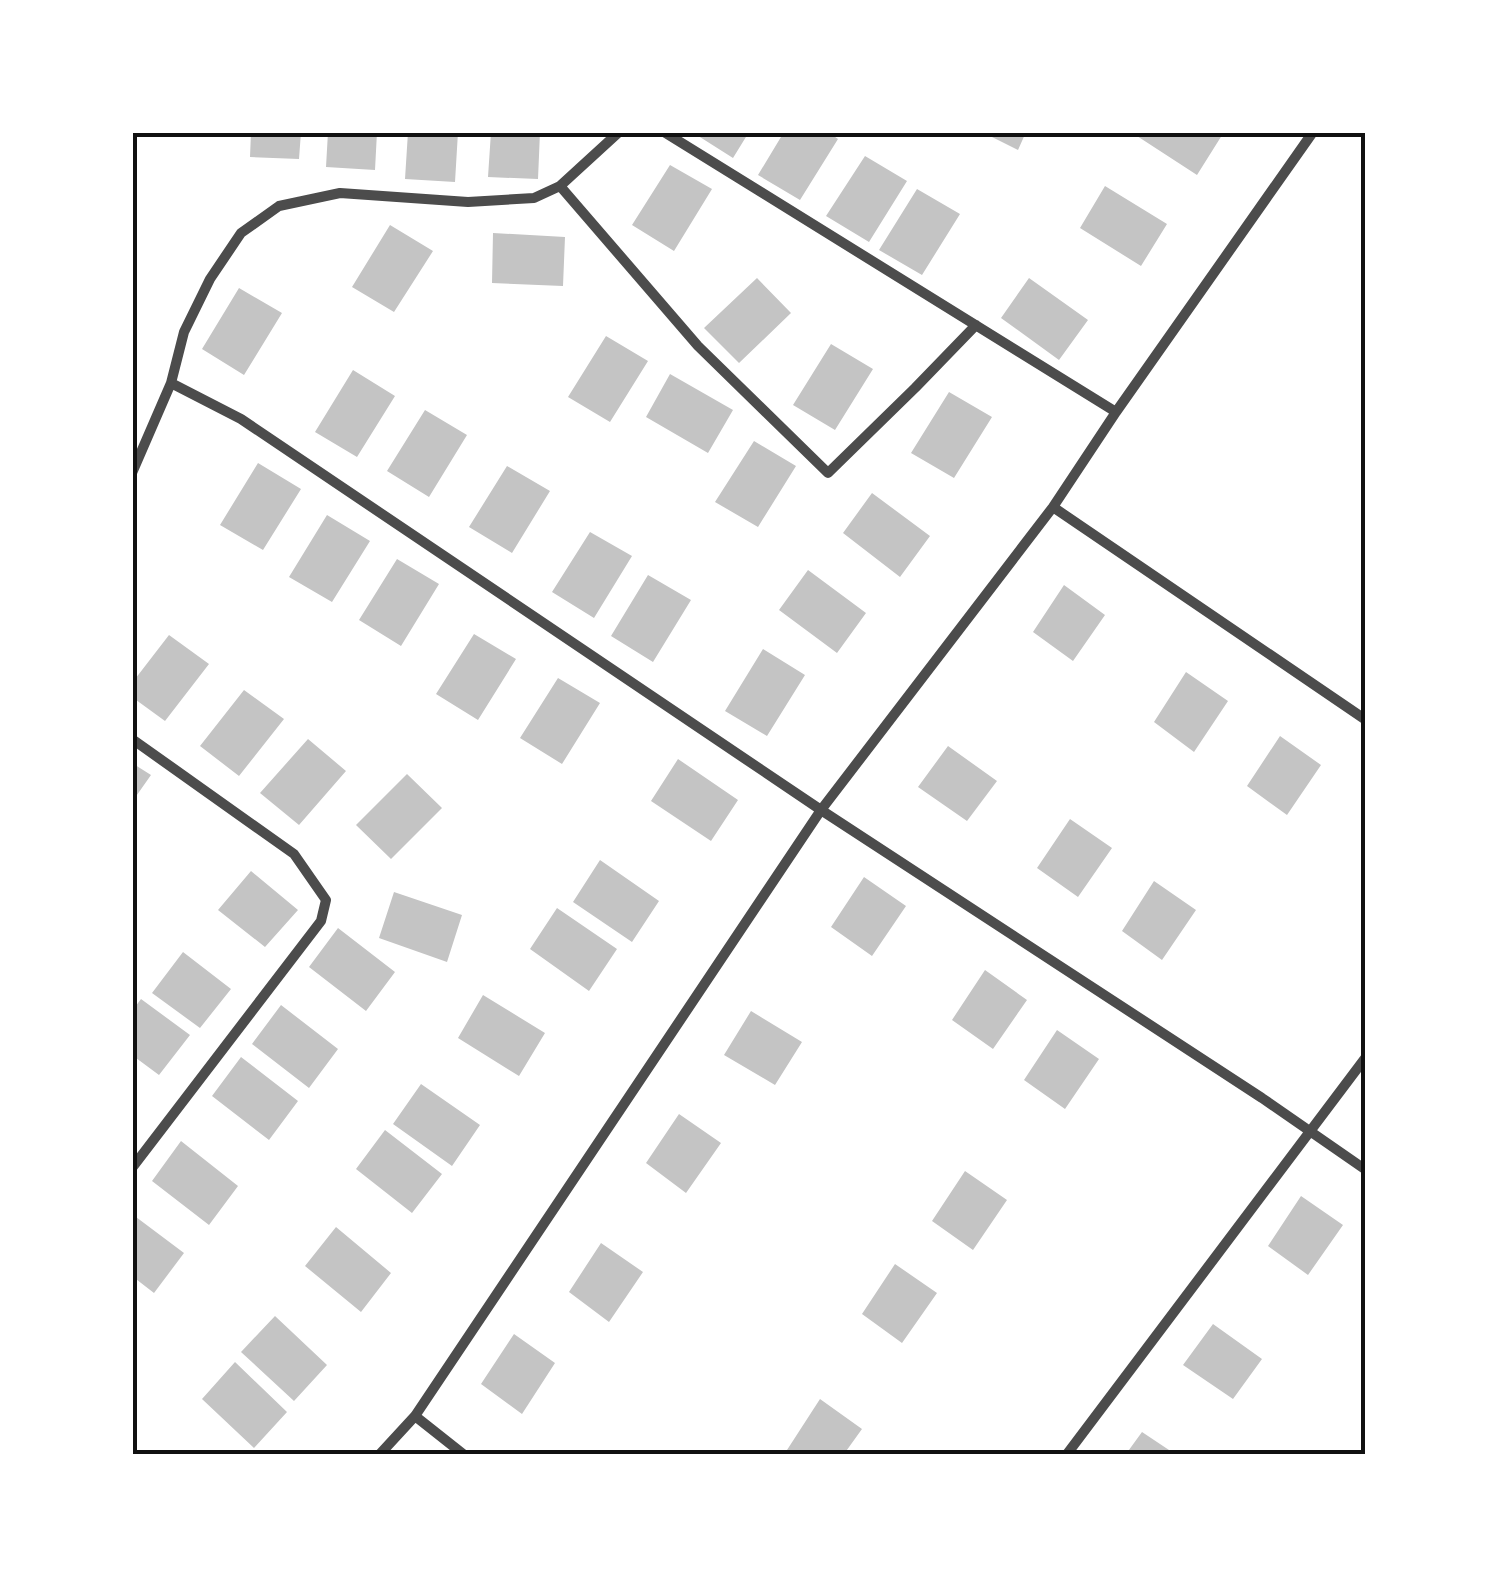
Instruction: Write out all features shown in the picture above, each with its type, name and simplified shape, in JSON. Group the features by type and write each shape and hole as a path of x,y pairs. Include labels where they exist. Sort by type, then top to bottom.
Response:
{"street":[{"path":"132,473 171,383 184,332 210,279 242,233 279,206 340,192 468,202 534,198 560,186 619,132"},
{"path":"664,132 1116,412"},
{"path":"380,1454 415,1416 821,810 1054,507 1313,132"},
{"path":"560,186 698,346 828,473 976,325"},
{"path":"171,383 241,420 1366,1170"},
{"path":"1054,507 1366,720"},
{"path":"132,739 294,854 326,900 321,921 132,1168"},
{"path":"1068,1454 1366,1057"},
{"path":"415,1416 463,1454"}],"building":[{"path":"251,132 301,132 299,159 250,157"},
{"path":"328,132 377,132 375,170 326,167"},
{"path":"408,132 458,132 455,182 405,179"},
{"path":"491,132 540,132 538,179 488,177"},
{"path":"692,132 749,132 733,158"},
{"path":"784,132 828,132 838,139 800,200 758,175"},
{"path":"982,132 1026,132 1018,150"},
{"path":"1140,132 1224,132 1197,175 1137,136"},
{"path":"865,156 907,181 869,242 826,216"},
{"path":"670,165 712,189 674,251 632,225"},
{"path":"1105,186 1167,224 1141,266 1080,228"},
{"path":"917,189 960,214 922,275 879,250"},
{"path":"390,225 433,251 394,312 352,287"},
{"path":"493,233 565,237 563,286 492,283"},
{"path":"757,278 791,313 739,363 704,328"},
{"path":"1029,278 1088,320 1059,360 1001,318"},
{"path":"239,288 282,313 244,375 202,349"},
{"path":"606,336 648,361 610,422 568,397"},
{"path":"831,344 873,369 835,430 793,405"},
{"path":"353,370 395,396 357,457 315,432"},
{"path":"670,374 733,410 708,453 646,417"},
{"path":"949,392 992,417 954,478 911,453"},
{"path":"425,410 467,435 429,497 387,471"},
{"path":"754,441 796,466 758,527 715,502"},
{"path":"258,463 301,489 263,550 220,525"},
{"path":"507,466 550,491 512,553 469,527"},
{"path":"872,493 930,536 900,577 843,533"},
{"path":"327,515 370,541 332,602 289,577"},
{"path":"590,532 632,556 594,618 552,592"},
{"path":"397,559 439,584 401,646 359,620"},
{"path":"808,570 866,613 837,653 779,610"},
{"path":"648,575 691,600 653,662 611,636"},
{"path":"1064,585 1105,615 1073,661 1033,632"},
{"path":"474,634 516,659 478,720 436,694"},
{"path":"169,635 209,664 165,721 132,697 132,683"},
{"path":"763,649 805,675 767,736 725,711"},
{"path":"1186,672 1228,701 1194,752 1154,722"},
{"path":"558,678 600,703 562,764 520,738"},
{"path":"244,690 284,719 239,776 200,746"},
{"path":"1280,736 1321,765 1287,815 1247,786"},
{"path":"308,739 346,771 299,825 260,793"},
{"path":"948,746 997,781 967,821 918,787"},
{"path":"678,759 738,800 711,841 651,801"},
{"path":"132,763 151,775 132,802"},
{"path":"407,774 442,808 391,859 356,825"},
{"path":"1070,819 1112,848 1078,897 1037,868"},
{"path":"600,860 659,901 632,942 573,902"},
{"path":"251,871 298,910 265,947 218,910"},
{"path":"864,877 906,906 872,956 831,927"},
{"path":"1154,881 1196,910 1162,960 1122,931"},
{"path":"394,892 462,915 447,962 379,938"},
{"path":"557,908 617,949 589,991 530,949"},
{"path":"338,928 395,972 366,1011 309,967"},
{"path":"183,952 231,989 200,1028 152,993"},
{"path":"985,970 1027,1000 993,1049 952,1020"},
{"path":"483,995 545,1033 519,1076 458,1038"},
{"path":"141,999 190,1035 159,1075 132,1055 132,1011"},
{"path":"281,1005 338,1049 309,1088 252,1044"},
{"path":"751,1011 802,1042 775,1085 724,1055"},
{"path":"1057,1030 1099,1059 1065,1109 1024,1080"},
{"path":"241,1057 298,1101 269,1140 212,1096"},
{"path":"421,1084 480,1125 452,1166 393,1124"},
{"path":"679,1114 721,1143 686,1193 646,1163"},
{"path":"385,1130 442,1174 412,1213 356,1169"},
{"path":"181,1141 238,1186 209,1225 152,1181"},
{"path":"965,1171 1007,1200 973,1250 932,1221"},
{"path":"1301,1196 1343,1225 1308,1275 1268,1246"},
{"path":"132,1214 184,1253 154,1293 132,1276"},
{"path":"336,1227 391,1273 361,1312 305,1266"},
{"path":"601,1243 643,1272 609,1322 569,1292"},
{"path":"895,1264 937,1293 902,1343 862,1314"},
{"path":"275,1316 327,1365 294,1401 241,1352"},
{"path":"1213,1324 1262,1359 1233,1399 1183,1365"},
{"path":"514,1334 555,1363 522,1414 481,1384"},
{"path":"235,1362 287,1412 254,1448 202,1399"},
{"path":"820,1399 862,1429 844,1454 794,1454 787,1450"},
{"path":"1142,1432 1175,1454 1126,1454"}]}
